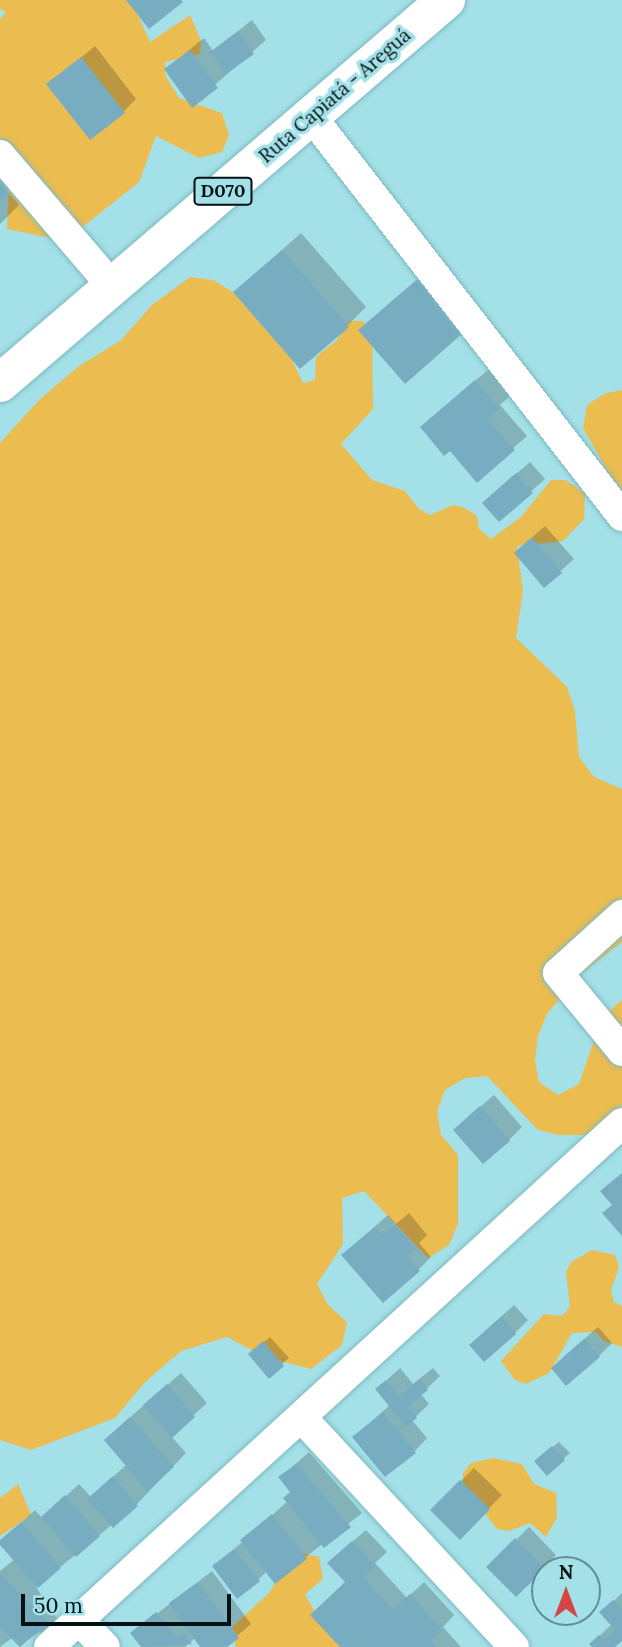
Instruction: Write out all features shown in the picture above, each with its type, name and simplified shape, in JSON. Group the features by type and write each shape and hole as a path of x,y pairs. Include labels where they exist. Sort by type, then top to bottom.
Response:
{"main road":[{"name":"Ruta Capiatá - Areguá","path":"0,383 446,0"}],"street":[{"path":"311,116 622,516"},
{"path":"0,155 112,286"},
{"path":"622,915 558,973 622,1051"},
{"path":"50,1647 622,1123"},
{"path":"302,1418 514,1647"},
{"path":"79,1620 106,1647"}],"shaded area":[{"path":"0,0 131,0 150,42 190,15 201,41 200,54 165,62 165,75 179,98 222,113 229,135 222,152 199,158 156,136 139,182 65,241 7,229 9,184 0,179 0,19 6,12 0,9"},
{"path":"190,277 213,280 233,292 291,358 303,383 315,380 316,357 336,341 350,321 362,321 372,328 373,409 341,444 372,480 405,491 419,509 430,515 453,505 465,508 477,516 479,529 491,539 521,517 551,480 565,480 585,493 584,519 563,541 517,546 523,591 516,638 567,687 575,711 579,757 594,777 622,789 622,942 577,977 547,1014 538,1036 535,1060 539,1082 558,1095 579,1084 602,1017 622,1000 622,1104 606,1128 583,1135 559,1135 538,1130 487,1076 465,1078 445,1090 437,1112 441,1135 458,1155 458,1224 449,1245 428,1258 364,1191 342,1198 343,1244 317,1284 328,1305 347,1322 342,1345 311,1369 265,1357 227,1337 181,1351 145,1382 115,1418 31,1450 0,1440 0,443 40,399 79,366 120,341 152,305"},
{"path":"622,390 622,497 583,428 587,405 606,393"},
{"path":"592,1250 615,1255 619,1267 611,1290 614,1302 622,1306 622,1347 604,1341 596,1332 572,1333 549,1373 526,1384 515,1380 501,1361 544,1314 562,1316 570,1307 566,1272 571,1262"},
{"path":"493,1458 522,1464 534,1484 556,1493 557,1517 546,1537 530,1523 509,1531 497,1529 463,1485 463,1473 471,1463"},
{"path":"18,1484 31,1515 0,1536 0,1498"},
{"path":"295,1552 319,1557 323,1579 305,1594 317,1616 349,1647 236,1647 232,1627 269,1593"}],"building":[{"path":"126,0 181,0 183,2 149,29"},
{"path":"238,31 254,54 226,74 210,52"},
{"path":"190,50 218,88 192,108 164,69"},
{"path":"81,57 125,113 90,140 46,84"},
{"path":"0,184 8,194 0,200"},
{"path":"282,250 349,327 300,369 233,292"},
{"path":"417,280 463,333 405,384 358,330"},
{"path":"475,380 499,409 487,419 515,450 477,483 450,451 444,456 420,427"},
{"path":"516,473 533,493 499,522 482,503"},
{"path":"532,537 562,573 544,588 514,553"},
{"path":"480,1106 510,1141 483,1164 453,1130"},
{"path":"622,1173 622,1236 602,1213 612,1205 600,1191"},
{"path":"395,1225 416,1249 407,1256 420,1271 383,1303 341,1255 375,1227 382,1235"},
{"path":"501,1317 516,1334 484,1362 469,1345"},
{"path":"584,1339 600,1357 566,1386 551,1368"},
{"path":"263,1341 284,1366 269,1379 248,1354"},
{"path":"420,1379 428,1390 408,1406 417,1418 406,1427 375,1389 386,1380 399,1396"},
{"path":"167,1384 195,1417 172,1438 143,1405"},
{"path":"383,1412 416,1453 385,1477 352,1437"},
{"path":"130,1417 174,1467 147,1491 104,1440"},
{"path":"552,1446 565,1460 547,1476 534,1461"},
{"path":"296,1464 351,1527 324,1548 283,1498 290,1492 278,1477"},
{"path":"113,1476 138,1506 113,1528 87,1499"},
{"path":"460,1480 490,1509 460,1540 430,1510"},
{"path":"65,1495 100,1536 76,1557 41,1517"},
{"path":"272,1514 307,1559 275,1584 240,1540"},
{"path":"21,1522 61,1568 38,1588 0,1545 0,1540"},
{"path":"515,1538 532,1556 531,1583 516,1597 486,1567"},
{"path":"352,1541 375,1566 363,1577 393,1609 410,1594 442,1630 431,1640 437,1647 340,1647 310,1615 345,1582 327,1563"},
{"path":"234,1549 260,1581 237,1599 212,1566"},
{"path":"0,1574 53,1627 43,1636 39,1630 20,1647 0,1627"},
{"path":"198,1582 239,1638 227,1647 200,1647 169,1603"},
{"path":"613,1600 622,1610 622,1641 615,1647 592,1647 589,1644 599,1635 604,1640 615,1630 601,1614 601,1610"},
{"path":"156,1612 178,1639 184,1634 192,1644 141,1647 130,1633"}]}
